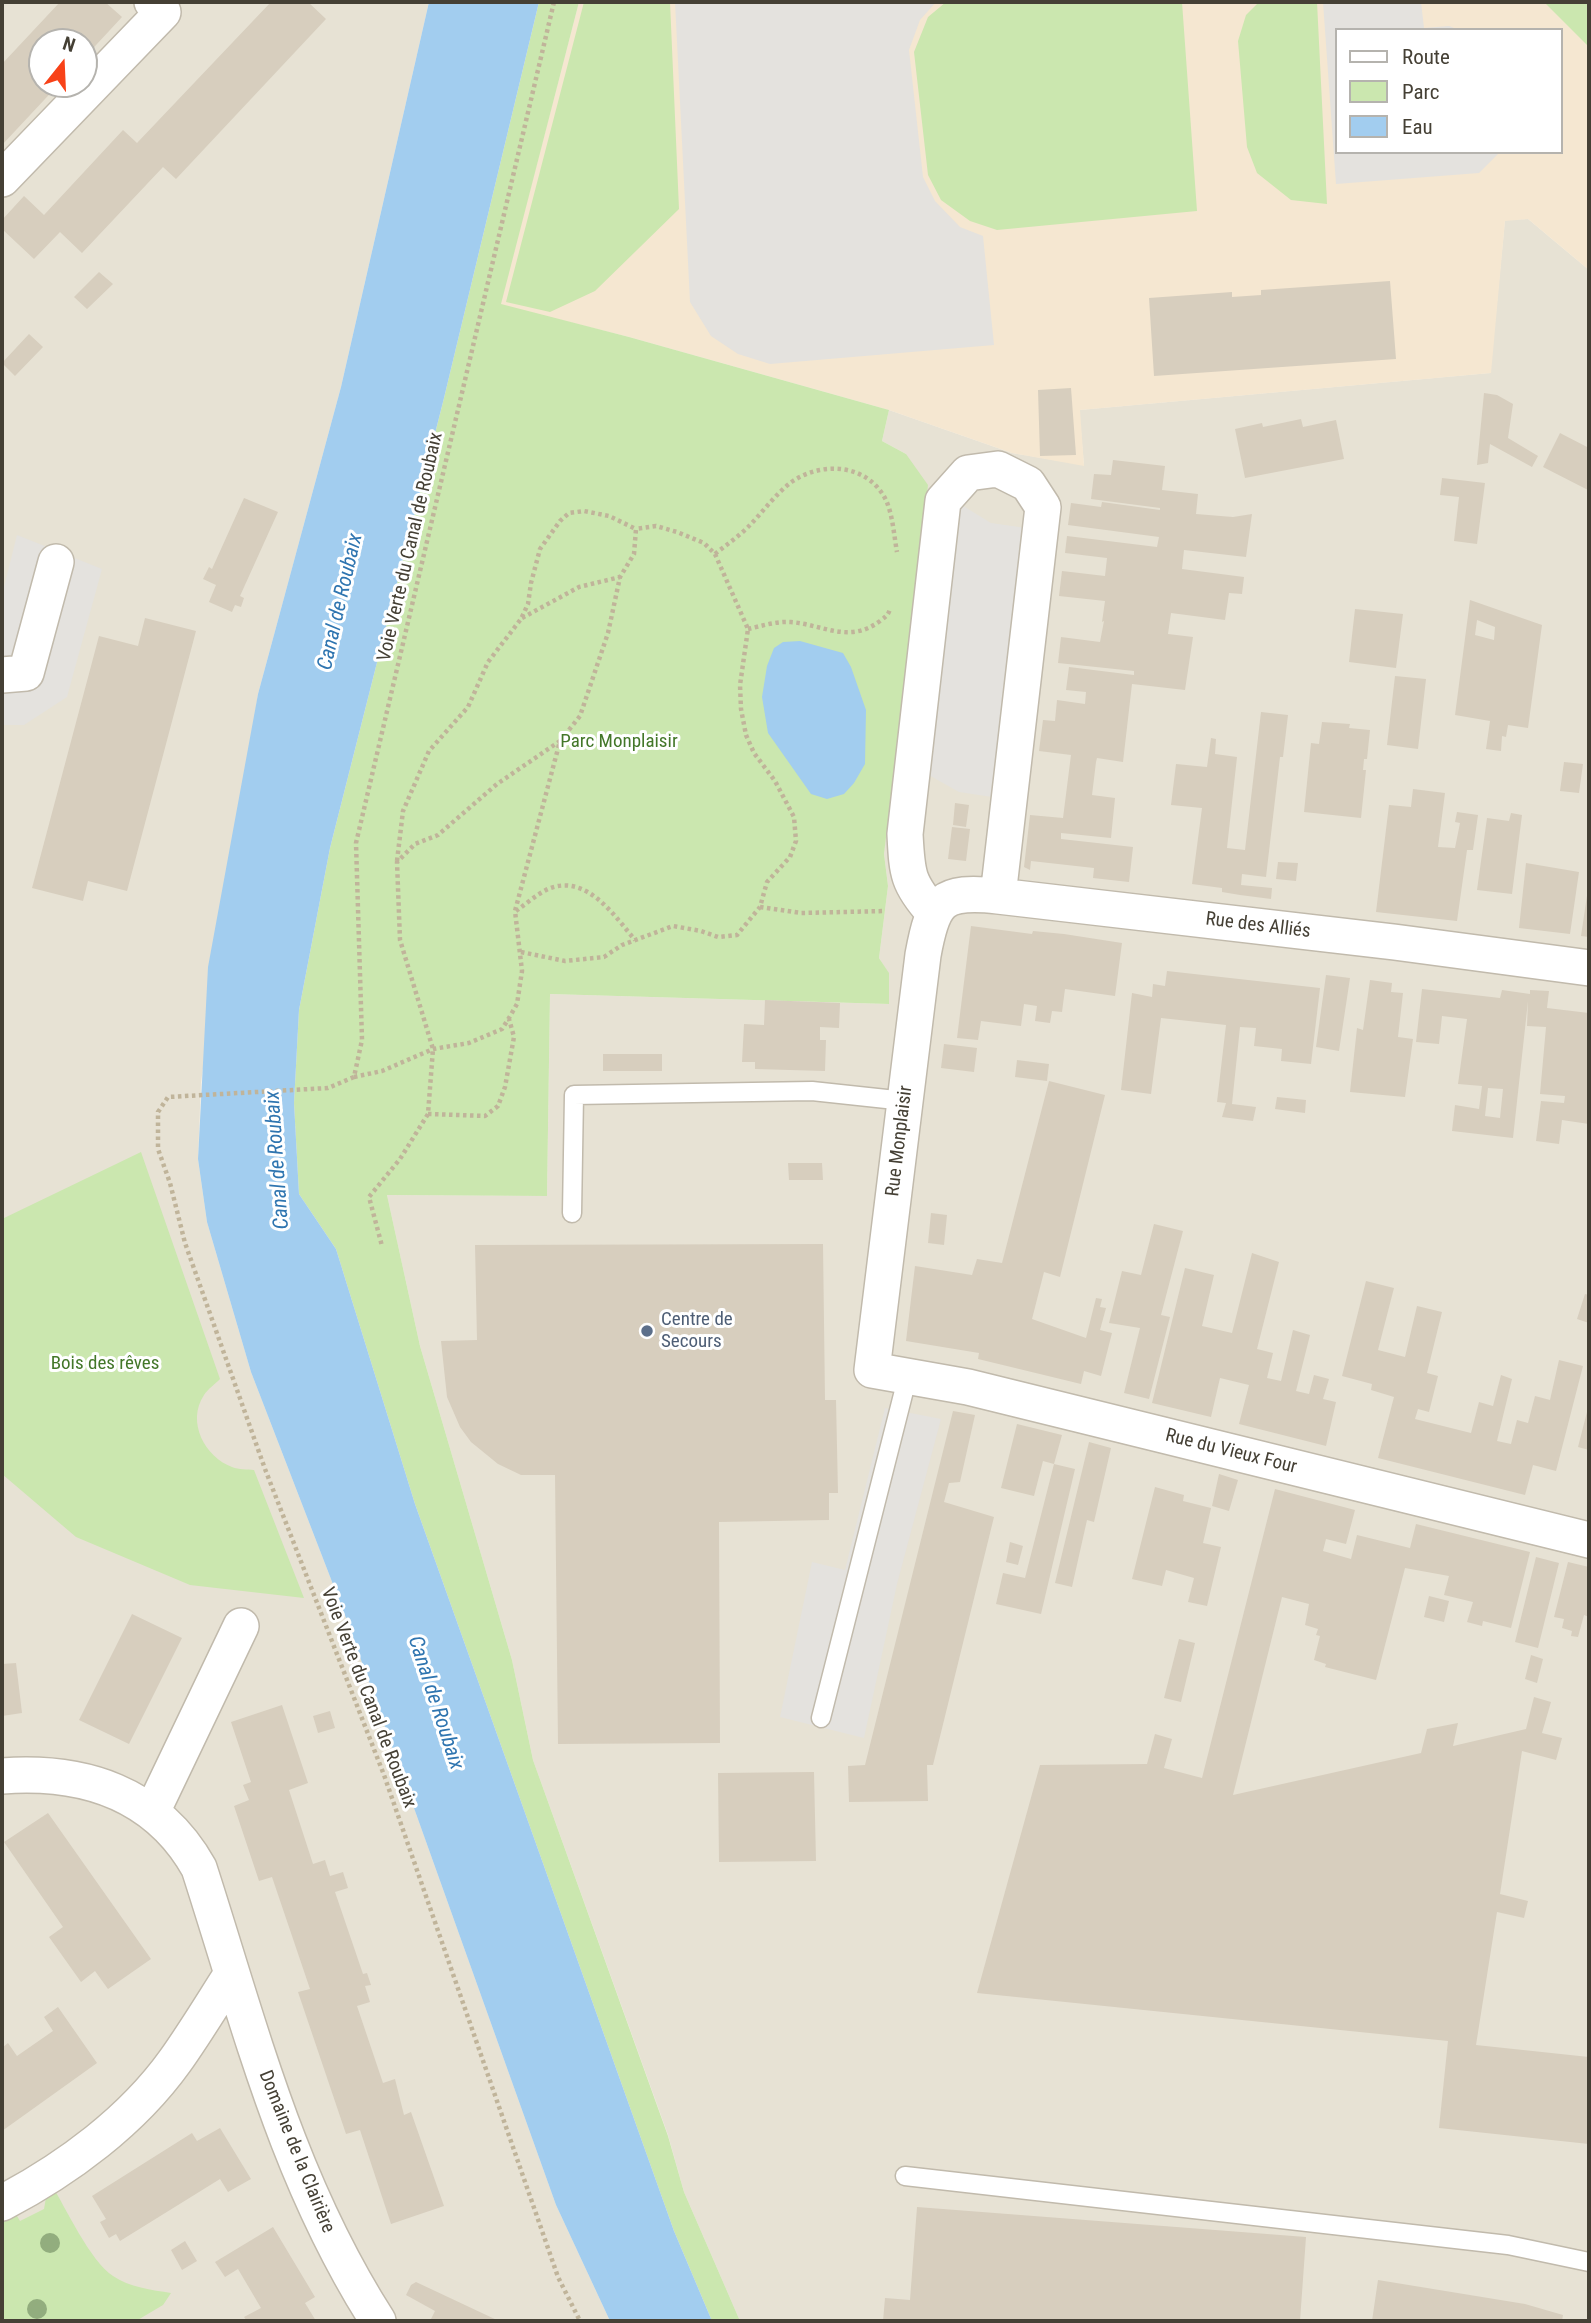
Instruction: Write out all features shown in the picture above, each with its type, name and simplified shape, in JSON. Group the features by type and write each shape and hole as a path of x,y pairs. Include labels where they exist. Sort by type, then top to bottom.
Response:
{"street":[{"path":"2,179 163,12 152,2"},
{"path":"934,913 915,893 906,868 905,834 943,501 968,472 998,469 1028,484 1044,507 998,896"},
{"path":"2,675 26,673 56,562"},
{"name":"Rue des Alliés","path":"934,913 946,899 969,893 1394,942 1589,968"},
{"name":"Rue Monplaisir","path":"872,1370 923,955 934,913"},
{"name":"Rue du Vieux Four","path":"872,1370 968,1387 1589,1540"},
{"path":"152,1812 241,1626"},
{"name":"Domaine de la Clairière","path":"2,1776 48,1776 93,1783 113,1790 152,1812 179,1838 199,1868 267,2085 306,2183 345,2267 378,2321"},
{"path":"2,2203 35,2186 64,2166 136,2106 176,2061 231,1975"}],"lane":[{"path":"572,1213 574,1095 812,1091 905,1101"},
{"path":"821,1718 908,1376"},
{"path":"905,2176 1508,2245 1589,2262"}],"path":[{"name":"Voie Verte du Canal de Roubaix","path":"554,2 356,843 362,1040 354,1077 328,1088 168,1097 158,1112 156,1132 158,1149 185,1242 265,1469 384,1775 558,2277 580,2321"},
{"path":"715,554 746,529 790,483 805,473 824,468 841,468 865,477 886,500 897,558"},
{"path":"382,1246 369,1198 400,1159 428,1114 433,1049 400,940 397,862 403,811 429,751 468,707 488,662 521,619 528,604 540,549 569,513 584,511 609,516 636,529 656,526 677,532 704,543 715,554 748,629 740,685 746,735 754,753 775,781 794,817 796,841 790,857 767,882 760,907 737,935 718,937 673,926 635,940 604,957 565,961 522,953"},
{"path":"397,862 415,844 438,835 497,784 560,741 580,716 608,633 621,577 635,554 636,529"},
{"path":"521,619 579,587 621,577"},
{"path":"748,629 790,622 855,633 873,626 889,614 891,606"},
{"path":"354,1077 382,1071 433,1049 469,1043 502,1029 509,1018 517,1004 522,971 515,911 560,741"},
{"path":"760,907 801,913 889,910 893,886 891,872 906,868"},
{"path":"515,911 547,890 562,885 586,890 606,905 635,940"},
{"path":"428,1114 485,1116 498,1106 505,1087 514,1037 509,1018"}],"shaded area":[{"path":"2,2 429,2 341,387 258,694 201,1082 198,1159 207,1222 251,1372 346,1618 556,2205 610,2321 2,2321"},
{"path":"579,2 1589,2 1589,270 1528,219 1505,221 1491,373 1080,410 1084,466 1012,453 889,410 629,337 500,305"},
{"path":"675,2 936,2 920,20 909,50 923,177 935,201 960,227 983,236 994,345 770,364 738,354 711,336 690,302"},
{"path":"1323,2 1421,2 1424,28 1336,28 1336,154 1498,154 1479,173 1336,184"},
{"path":"1528,219 1589,270 1589,2321 740,2321 684,2192 668,2135 533,1760 512,1660 420,1346 387,1195 547,1196 550,994 889,1004 889,974 879,958 888,886 884,854 906,454 882,441 889,410 1012,453 1084,465 1079,410 1490,373 1505,220"},
{"path":"960,504 991,523 1026,528 992,797 959,792 927,774"},
{"path":"17,535 102,569 67,697 24,725 2,725 2,595"},
{"path":"885,1408 941,1419 897,1584 864,1738 780,1717 812,1562 845,1570"}],"green space":[{"name":"Parc Monplaisir","path":"539,2 579,2 501,304 889,410 882,441 906,454 928,485 884,854 888,886 879,958 889,973 889,1004 550,994 547,1196 387,1195 420,1346 512,1660 533,1760 668,2136 684,2192 740,2321 712,2321 674,2231 415,1504 336,1249 299,1194 294,1103 299,1010 330,848 444,398"},
{"path":"584,2 670,2 679,209 595,291 550,312 506,302"},
{"path":"946,2 1182,2 1197,211 997,230 970,221 941,200 928,175 914,52 928,17"},
{"path":"1259,2 1317,2 1327,204 1291,200 1257,173 1247,147 1238,41 1246,15"},
{"path":"1544,2 1589,2 1589,47"},
{"name":"Bois des rêves","path":"141,1152 220,1379 199,1405 197,1416 201,1437 222,1462 235,1468 254,1470 304,1598 190,1585 76,1537 2,1474 2,1219"},
{"path":"51,2184 87,2247 104,2269 126,2283 171,2293 163,2305 136,2321 2,2321 2,2210 11,2206 20,2221 44,2209 48,2186"}],"water":[{"name":"Canal de Roubaix","path":"429,2 539,2 444,398 330,848 299,1010 294,1103 299,1194 336,1249 415,1504 674,2231 712,2321 610,2321 556,2205 346,1618 251,1372 207,1222 198,1159 208,967 258,694 341,387"},
{"path":"800,641 843,653 851,667 866,710 865,764 844,794 827,799 811,794 768,733 762,697 767,666 774,648 783,642"}],"building":[{"path":"60,2 105,2 122,17 98,43 98,28 36,28"},
{"path":"271,2 308,2 326,19 176,179 163,167 82,253 60,232 34,259 2,229 2,220 24,196 44,215 123,130 137,143"},
{"path":"28,36 28,98 46,98 2,145 2,64"},
{"path":"99,272 113,284 87,309 74,297"},
{"path":"1390,281 1396,359 1154,376 1149,298 1232,292 1232,297 1261,295 1261,290"},
{"path":"29,334 43,347 15,376 2,363"},
{"path":"1071,388 1076,455 1040,456 1038,390"},
{"path":"1484,393 1497,395 1513,404 1508,438 1538,456 1532,467 1490,444 1488,463 1477,465"},
{"path":"1301,419 1303,427 1336,420 1344,459 1245,478 1235,429 1262,423 1263,427"},
{"path":"1560,433 1589,448 1588,490 1543,467"},
{"path":"1113,460 1165,466 1162,490 1198,494 1196,514 1233,517 1252,514 1246,557 1184,550 1182,569 1244,577 1242,594 1229,593 1225,620 1171,613 1168,634 1193,637 1185,690 1132,684 1123,762 1097,758 1096,762 1092,795 1115,798 1111,838 1061,833 1061,839 1133,847 1129,882 1093,878 1094,868 1031,861 1030,870 1024,867 1030,815 1063,818 1071,755 1039,751 1043,720 1055,721 1057,700 1085,704 1086,692 1066,690 1069,667 1134,675 1134,671 1058,663 1061,637 1100,642 1104,621 1102,622 1105,601 1059,596 1062,571 1105,576 1107,558 1065,553 1067,536 1157,547 1159,537 1068,525 1071,503 1101,507 1102,502 1160,510 1091,499 1094,474 1111,475"},
{"path":"1442,478 1485,483 1477,544 1454,541 1459,497 1440,495"},
{"path":"244,498 278,512 240,596 244,598 241,607 235,605 232,612 209,602 216,585 203,579 209,567 212,569"},
{"path":"1470,600 1542,625 1528,728 1508,725 1506,737 1502,736 1501,751 1486,749 1490,721 1455,715","holes":["1477,620 1495,627 1494,640 1475,635"]},
{"path":"1355,609 1403,614 1396,668 1349,662"},
{"path":"145,618 196,631 127,891 88,881 83,901 32,888 99,636 138,646"},
{"path":"1395,676 1426,679 1418,749 1387,745"},
{"path":"1261,712 1288,715 1283,757 1280,757 1266,877 1242,874 1241,885 1272,888 1271,899 1222,892 1222,888 1192,884 1202,808 1171,805 1176,764 1207,767 1211,738 1216,739 1215,754 1237,757 1227,848 1245,850"},
{"path":"1322,722 1350,724 1349,728 1370,730 1367,759 1364,759 1363,770 1366,770 1361,818 1304,812 1311,743 1319,744"},
{"path":"1564,762 1583,764 1579,793 1560,791"},
{"path":"1413,789 1445,793 1438,847 1455,848 1460,823 1455,822 1457,812 1478,815 1473,850 1467,850 1457,921 1376,912 1389,805 1411,807"},
{"path":"955,803 969,805 966,827 953,825"},
{"path":"1511,813 1522,815 1512,894 1477,890 1487,818 1509,821"},
{"path":"952,827 970,829 966,861 948,859"},
{"path":"1278,862 1298,863 1296,881 1276,879"},
{"path":"1526,863 1579,872 1570,934 1519,928"},
{"path":"1589,889 1589,937 1581,936"},
{"path":"971,926 1032,934 1033,931 1064,934 1122,943 1115,996 1065,989 1062,1012 1052,1011 1050,1023 1035,1021 1037,1006 1024,1004 1021,1026 981,1021 978,1040 957,1038"},
{"path":"1167,971 1320,988 1311,1064 1281,1061 1282,1049 1254,1046 1256,1028 1240,1027 1232,1104 1256,1107 1253,1121 1222,1117 1226,1103 1217,1102 1226,1025 1161,1018 1151,1094 1121,1090 1132,993 1152,997 1153,984 1165,986"},
{"path":"1326,975 1350,978 1339,1051 1316,1047"},
{"path":"1370,980 1392,983 1391,992 1403,993 1398,1037 1413,1039 1405,1097 1350,1092 1357,1028 1363,1030"},
{"path":"1422,989 1500,998 1502,990 1530,994 1530,990 1549,991 1547,1008 1589,1013 1589,1124 1562,1120 1559,1144 1536,1141 1541,1101 1564,1103 1565,1096 1540,1094 1546,1027 1527,1026 1528,1001 1513,1138 1452,1131 1455,1105 1479,1109 1482,1086 1458,1084 1467,1019 1442,1016 1439,1044 1416,1042","holes":["1488,1088 1503,1089 1500,1118 1485,1116"]},
{"path":"765,1000 840,1003 839,1028 820,1027 820,1040 826,1040 825,1071 755,1069 755,1062 742,1062 744,1024 764,1025"},
{"path":"944,1044 977,1048 974,1072 941,1068"},
{"path":"603,1054 662,1054 662,1071 603,1071"},
{"path":"1017,1060 1049,1064 1047,1081 1015,1077"},
{"path":"1049,1081 1105,1095 1060,1277 1044,1272 1032,1319 1086,1338 1096,1298 1102,1299 1100,1307 1106,1308 1100,1330 1112,1333 1101,1376 1084,1371 1081,1384 978,1359 979,1353 906,1341 915,1266 972,1275 977,1259 1002,1263"},
{"path":"1277,1097 1306,1100 1305,1113 1275,1109"},
{"path":"788,1163 822,1163 823,1180 789,1180"},
{"path":"931,1213 947,1215 944,1245 928,1243"},
{"path":"1154,1224 1183,1231 1161,1315 1170,1317 1149,1399 1124,1393 1140,1328 1109,1323 1122,1271 1141,1275"},
{"path":"823,1244 825,1400 836,1400 838,1493 829,1493 829,1520 719,1522 720,1743 558,1744 555,1475 521,1475 498,1464 471,1442 460,1427 447,1397 441,1341 477,1340 475,1245"},
{"path":"1252,1253 1279,1262 1257,1349 1273,1353 1267,1378 1281,1381 1293,1330 1310,1335 1296,1391 1309,1394 1314,1375 1329,1379 1323,1399 1336,1402 1326,1446 1239,1424 1249,1385 1220,1378 1211,1417 1152,1403 1185,1268 1214,1275 1202,1326 1232,1333"},
{"path":"1366,1281 1394,1288 1378,1350 1405,1357 1417,1306 1442,1312 1427,1373 1438,1376 1429,1412 1418,1409 1415,1419 1471,1433 1479,1402 1493,1406 1501,1375 1512,1379 1497,1441 1511,1444 1517,1420 1528,1423 1535,1396 1550,1400 1559,1360 1583,1366 1556,1471 1533,1465 1525,1495 1378,1458 1394,1397 1371,1390 1372,1384 1342,1376"},
{"path":"1585,1294 1589,1295 1589,1323 1577,1319"},
{"path":"1589,1408 1589,1450 1578,1447"},
{"path":"953,1411 975,1415 960,1482 949,1483 944,1502 994,1517 933,1765 927,1765 928,1801 849,1802 848,1766 865,1765"},
{"path":"1017,1424 1062,1435 1054,1464 1043,1461 1034,1496 1001,1488"},
{"path":"1089,1442 1111,1448 1094,1522 1087,1520 1072,1587 1055,1583"},
{"path":"1054,1464 1075,1469 1041,1614 996,1604 1003,1573 1025,1578"},
{"path":"1219,1474 1238,1480 1229,1511 1212,1506"},
{"path":"1155,1487 1184,1495 1183,1501 1211,1508 1203,1543 1221,1547 1207,1606 1188,1602 1194,1578 1166,1570 1162,1586 1132,1579"},
{"path":"1275,1489 1355,1510 1346,1544 1326,1539 1323,1551 1351,1559 1357,1535 1410,1548 1416,1524 1530,1552 1511,1628 1483,1621 1482,1626 1467,1622 1473,1602 1444,1595 1449,1576 1405,1568 1376,1680 1325,1667 1326,1664 1314,1660 1320,1636 1316,1635 1318,1629 1305,1625 1309,1604 1282,1597 1233,1795 1421,1753 1427,1729 1458,1723 1453,1746 1526,1729 1534,1697 1551,1702 1542,1733 1562,1738 1556,1760 1522,1751 1500,1894 1528,1901 1524,1918 1497,1912 1476,2045 1589,2057 1589,2144 1439,2128 1448,2041 977,1993 1040,1765 1147,1764 1155,1734 1172,1739 1164,1768 1202,1778"},
{"path":"1010,1542 1023,1546 1018,1565 1006,1562"},
{"path":"1536,1557 1559,1563 1538,1648 1515,1642"},
{"path":"1568,1562 1589,1567 1589,1617 1584,1615 1578,1637 1571,1636 1572,1631 1562,1628 1564,1619 1554,1617"},
{"path":"1429,1596 1449,1601 1444,1622 1424,1617"},
{"path":"132,1614 182,1638 129,1744 79,1720"},
{"path":"1179,1639 1195,1643 1181,1702 1164,1698"},
{"path":"1531,1655 1543,1659 1537,1683 1525,1679"},
{"path":"16,1663 22,1713 2,1716 2,1664"},
{"path":"282,1705 308,1783 289,1790 313,1864 325,1860 330,1876 343,1872 348,1888 335,1892 363,1974 367,1973 371,1985 365,1986 370,2002 357,2006 383,2083 395,2079 404,2115 411,2112 444,2206 391,2224 360,2130 346,2134 298,1992 310,1989 272,1877 259,1881 234,1806 249,1800 243,1785 251,1782 231,1722"},
{"path":"330,1711 335,1728 318,1733 313,1716"},
{"path":"814,1772 816,1861 719,1862 718,1773"},
{"path":"48,1813 151,1959 108,1989 95,1971 81,1982 49,1937 63,1927 4,1842"},
{"path":"58,2007 97,2063 2,2131 2,2048 8,2043 17,2056 53,2031 44,2017"},
{"path":"220,2128 251,2179 228,2192 220,2179 120,2241 116,2234 109,2238 100,2222 106,2219 92,2196 192,2133 197,2141"},
{"path":"917,2207 1306,2237 1300,2321 883,2321 885,2298 910,2300"},
{"path":"273,2227 315,2297 305,2303 316,2321 247,2321 244,2317 261,2308 238,2269 225,2277 215,2262"},
{"path":"185,2241 197,2261 182,2270 171,2250"},
{"path":"1378,2280 1525,2304 1563,2315 1562,2321 1372,2321"},
{"path":"416,2282 499,2321 430,2321 435,2311 406,2295 411,2285"}],"place":[{"name":"Centre de Secours","path":"647,1331"}]}
